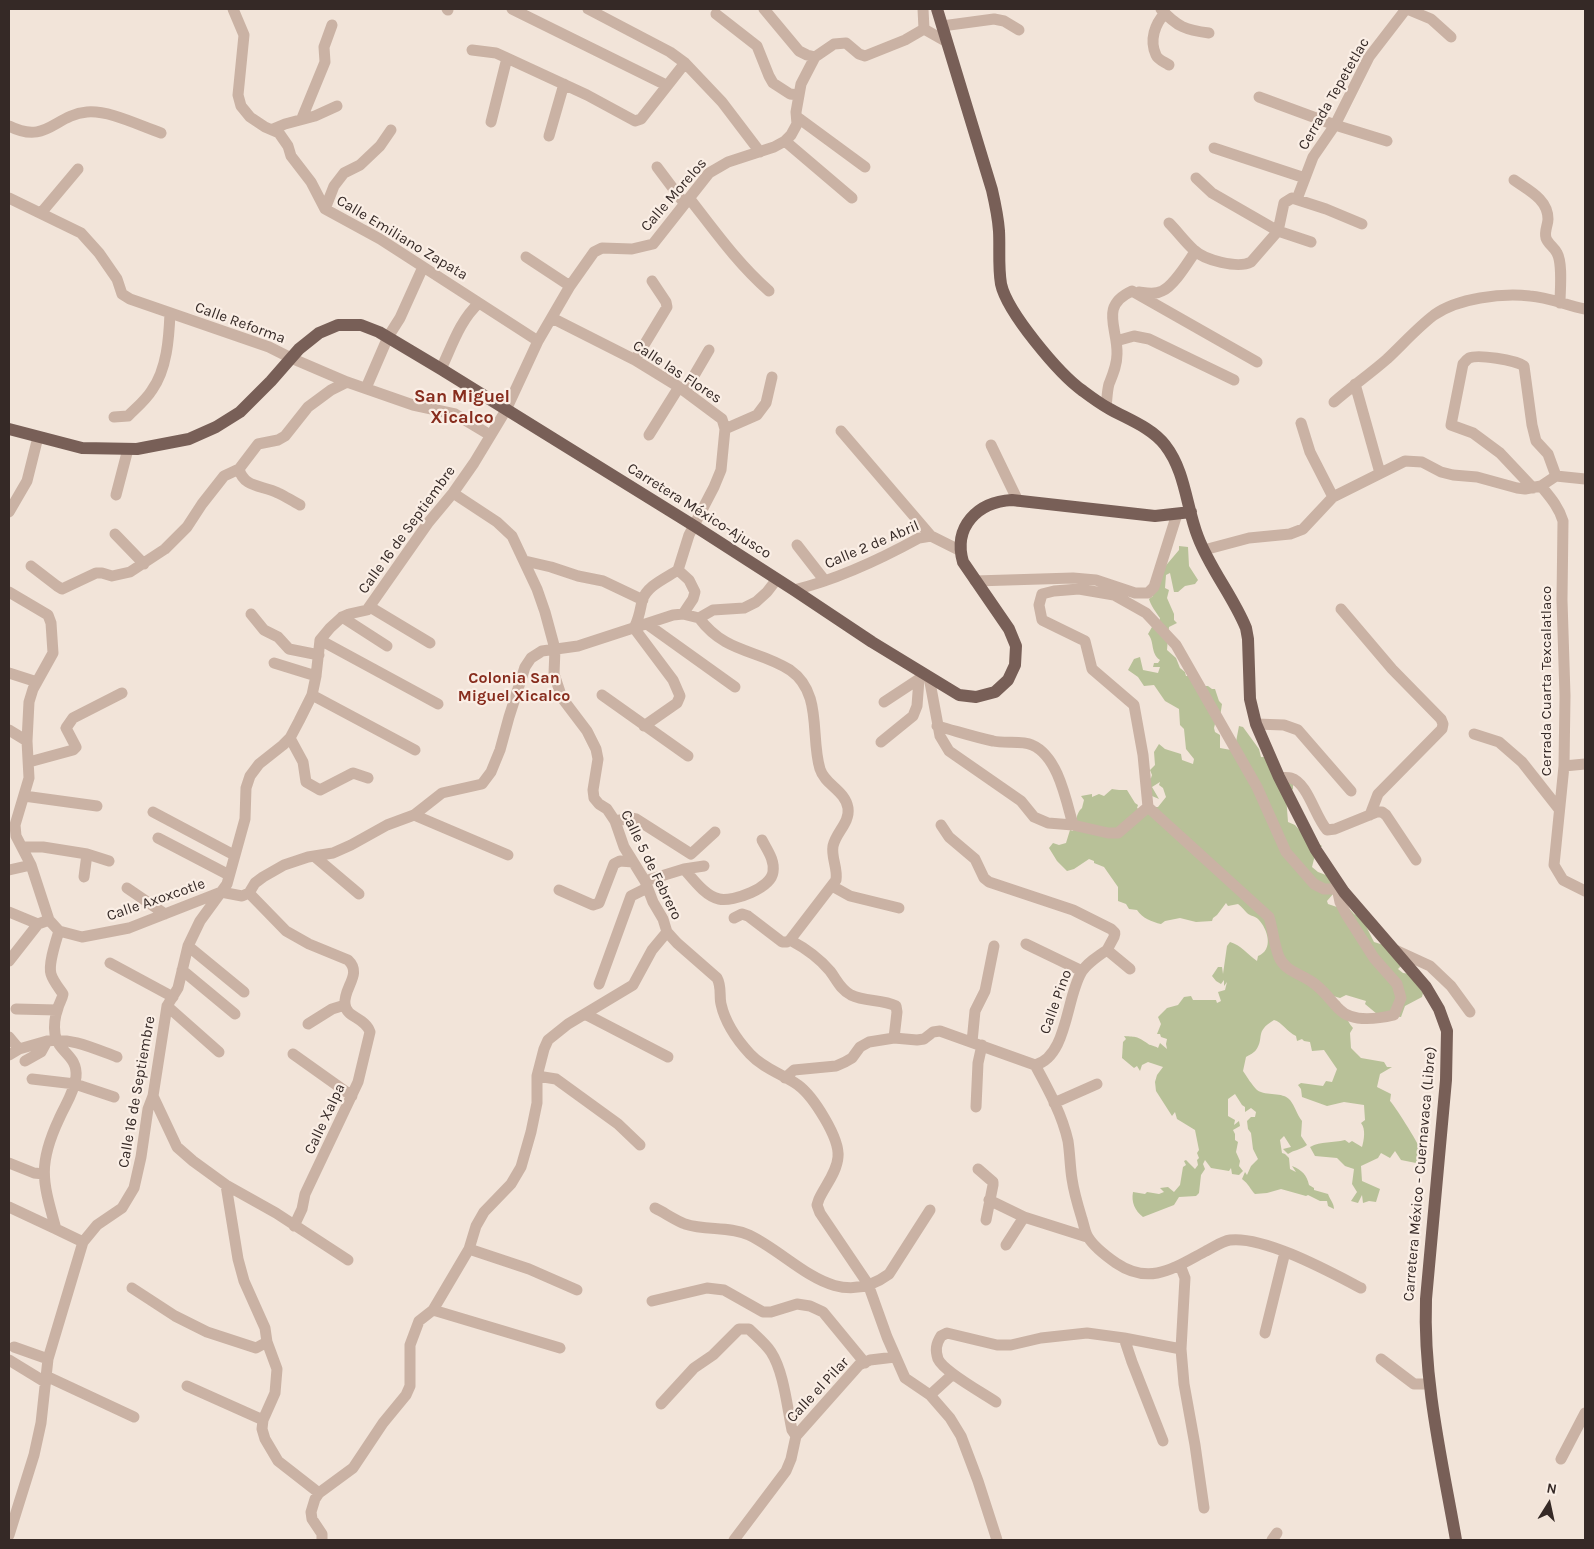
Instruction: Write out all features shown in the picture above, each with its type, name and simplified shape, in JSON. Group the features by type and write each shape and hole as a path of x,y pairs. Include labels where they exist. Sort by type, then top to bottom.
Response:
{"main road":[{"name":"Carretera México - Cuernavaca (Libre)","path":"936,9 997,212 999,267 1001,284 1006,298 1013,312 1066,377 1078,388 1106,407 1143,427 1163,442 1176,463 1198,538 1235,604 1246,628 1250,699 1256,724 1279,778 1316,850 1344,892 1430,992 1447,1031 1446,1080 1425,1328 1429,1384 1456,1540"},
{"name":"Carretera México-Ajusco","path":"9,429 82,448 128,449 189,439 216,427 240,412 299,349 319,333 338,325 360,325 388,337 694,526 925,677 959,695 976,697 994,692 1008,680 1015,665 1016,646 1009,629 962,562 959,550"},
{"path":"959,550 963,530 972,516 992,503 1018,501 1145,515 1191,512"}],"street":[{"name":"Calle Emiliano Zapata","path":"232,9 244,35 238,95 241,106 250,117 279,133 288,146 291,156 311,182 325,209 380,239 538,341"},
{"path":"512,9 666,85"},
{"path":"588,9 670,52 685,63 722,102 760,152"},
{"path":"764,9 799,51 815,57"},
{"path":"923,9 924,29"},
{"path":"1406,9 1431,19 1451,37"},
{"name":"Cerrada Tepetetlac","path":"1297,199 1313,157 1335,125 1375,48 1406,9"},
{"path":"1169,65 1156,55 1154,40 1155,26 1163,11 1178,26 1209,33"},
{"path":"716,14 757,46 773,83 790,94 799,95"},
{"path":"942,26 994,19 1004,21 1019,30"},
{"path":"302,118 325,62 324,47 332,25"},
{"path":"852,198 785,141 797,124 801,84 815,57 834,44 846,43 859,54 865,56 905,40 924,29"},
{"path":"924,29 947,42"},
{"path":"472,50 496,53 564,84 636,121 641,119 685,63"},
{"path":"491,122 507,58"},
{"path":"549,136 564,84"},
{"path":"1259,97 1335,125 1387,141"},
{"path":"273,129 302,118 315,116 336,106"},
{"path":"9,126 29,133 44,131 68,118 85,112 100,112 160,133"},
{"path":"797,117 865,167"},
{"path":"325,209 334,186 344,173 360,165 380,146 390,130"},
{"name":"Calle Morelos","path":"506,410 538,341 570,286 594,252 602,248 632,249 653,244 709,173 728,162 774,147 785,141"},
{"path":"1214,148 1305,178"},
{"path":"657,167 732,253 769,292"},
{"path":"41,214 78,169"},
{"path":"1196,178 1212,193 1278,232 1311,242"},
{"path":"1514,180 1538,197 1546,207 1548,219 1545,235 1548,244 1556,252 1559,259 1560,303"},
{"name":"Calle Reforma","path":"9,198 81,233 99,252 117,279 122,294 130,299 269,347 348,382 413,405 455,414 490,435"},
{"path":"1169,223 1195,252 1228,264 1247,264 1251,262 1278,232 1284,202 1292,198 1362,224"},
{"path":"1106,407 1109,386 1118,355 1112,327 1114,308 1118,300 1124,294 1132,291 1150,294 1164,291 1178,276 1195,252"},
{"path":"526,257 570,286"},
{"path":"366,388 388,337 400,318 423,266"},
{"path":"635,360 667,307 666,302 652,282"},
{"path":"1132,291 1257,362"},
{"path":"1334,402 1387,359 1417,329 1436,314 1451,307 1469,301 1510,295 1531,296 1585,309"},
{"path":"441,369 454,339 471,310 479,302"},
{"path":"114,417 128,416 152,390 160,374 170,332 170,313"},
{"name":"Calle las Flores","path":"552,318 635,360 682,389 722,419 725,429"},
{"path":"1116,341 1134,336 1148,339 1234,380"},
{"path":"649,435 709,350"},
{"name":"Cerrada Cuarta Texcalatlaco","path":"1556,476 1548,454 1536,441 1532,426 1524,366 1518,362 1477,356 1469,358 1463,364 1451,425 1473,433 1500,453 1555,503 1563,521 1564,766 1558,809 1554,865 1562,880 1585,891"},
{"path":"634,628 640,616 642,600 652,587 678,570 685,545 721,470 725,429 757,415 766,403 772,377"},
{"path":"32,566 62,589 96,573 118,576 144,564 165,549 180,534 224,476 239,469 258,444 278,440 285,436 308,407 332,390 348,382"},
{"path":"1355,384 1380,473"},
{"name":"Calle 16 de Septiembre","path":"342,617 364,612 370,607 428,523 453,493 506,410"},
{"path":"1301,423 1310,452 1333,497"},
{"path":"841,431 931,536"},
{"path":"9,512 27,481 38,437"},
{"path":"991,445 1018,501"},
{"path":"116,495 128,449"},
{"path":"1204,550 1249,538 1290,534 1302,529 1333,497 1405,462 1422,462 1441,472 1477,477 1517,488 1537,487 1556,476 1585,479"},
{"path":"239,469 241,477 245,481 277,492 300,505"},
{"name":"Calle 5 de Febrero","path":"453,493 497,522 512,536 525,562 537,589 555,649 554,674 562,698 578,719 596,749 598,759 593,790 594,798 598,804 607,809 615,821 624,847 646,884 653,902 663,919 667,932 718,978 721,1003 725,1016 750,1054 766,1068 805,1091 835,1140 838,1158 817,1206 868,1284 895,1357 905,1378 930,1395 950,1418 960,1436 978,1480 997,1540"},
{"path":"975,581 1074,578 1096,580 1135,593 1148,593 1154,587 1177,514"},
{"path":"115,534 144,564"},
{"name":"Calle 2 de Abril","path":"794,590 825,582 850,572 919,538 931,536 959,550"},
{"path":"797,545 825,582"},
{"path":"525,562 603,581 642,600"},
{"path":"678,570 689,580 695,592 693,599 683,614"},
{"path":"699,618 713,610 744,608 750,605 767,592 776,579"},
{"path":"1333,874 1338,889 1340,902 1346,914 1374,958 1398,984 1401,998 1394,1015 1378,1019 1355,1018 1340,1012 1324,992 1312,982 1284,966 1279,957 1269,917 1148,806 1143,754 1134,705 1092,670 1085,641 1042,620 1039,605 1042,594 1079,589 1114,595 1146,613 1176,645 1257,787 1286,852 1314,884 1324,890 1338,889"},
{"path":"9,592 48,615 51,623 54,653 36,682 29,702 27,741 29,778 24,796 14,809 16,836 31,865 44,922"},
{"path":"370,607 430,643"},
{"path":"1341,609 1392,669 1441,719 1442,724 1442,728 1378,794 1370,815"},
{"path":"251,614 264,630 280,638 289,650 319,655"},
{"path":"308,1024 332,1009 345,1005 344,1002 354,973 353,964 348,960 308,944 286,931 249,893 255,884 284,864 333,853 387,824 414,815 442,793 482,784 492,772 525,666 531,658 542,651 578,646 673,615 683,614 699,618 708,630 721,640 784,667 804,684 815,720 815,740 820,769 825,778 839,790 848,810 846,823 837,835 833,846 833,857 837,874 836,880 790,940 782,942 748,916 742,914 734,918"},
{"path":"387,646 342,617 320,640 438,704"},
{"path":"647,624 735,687"},
{"path":"634,628 673,680 680,696 677,703 644,726"},
{"name":"Calle 16 de Septiembre","path":"82,1242 98,1225 122,1208 134,1188 170,1002 178,988 188,946 200,921 227,884 245,819 246,788 250,776 259,764 290,738 312,695 320,640"},
{"path":"274,663 316,676"},
{"path":"9,673 36,682"},
{"path":"884,702 925,677"},
{"path":"925,677 940,736 949,751 1021,801 1034,817 1048,823 1073,825 1108,833 1118,833 1148,806"},
{"path":"881,742 913,716 918,706 925,677"},
{"path":"29,762 73,750 76,747 66,728 73,718 122,693"},
{"path":"312,695 415,750"},
{"path":"602,695 688,756"},
{"path":"1256,724 1284,725 1298,730 1351,791"},
{"path":"937,726 995,742 1030,744 1043,751 1052,763 1073,825"},
{"path":"9,730 27,741"},
{"path":"1474,734 1499,742 1522,762 1558,809"},
{"path":"290,738 303,762 306,782 320,790 353,773 368,778"},
{"path":"1564,766 1585,764"},
{"path":"1279,778 1296,780 1303,787 1320,822 1327,830 1335,830 1377,812 1382,812 1386,815 1416,860"},
{"path":"24,796 97,806"},
{"path":"153,812 234,855"},
{"path":"414,815 508,855"},
{"path":"615,821 636,819 691,854 716,832"},
{"path":"941,825 948,838 975,859 984,878 989,882 1073,910 1111,928 1115,933 1107,950 1130,969"},
{"path":"158,838 229,875"},
{"path":"684,869 697,884 720,899 746,895 769,881 774,872 773,860 762,840"},
{"path":"22,847 43,847 87,854 109,860"},
{"path":"84,877 87,854"},
{"path":"314,856 359,894"},
{"path":"559,890 593,905 599,903 614,864 620,861 633,862"},
{"path":"9,870 31,865"},
{"path":"599,984 631,896 646,884 684,869 704,866"},
{"path":"832,886 850,896 898,908"},
{"path":"128,888 165,914"},
{"name":"Calle Axoxcotle","path":"60,931 82,937 113,932 129,928 221,892 242,896 249,893"},
{"path":"9,912 44,922 60,931 55,943 50,970 51,975 63,994 57,1010 55,1030 52,1040 41,1052 25,1061"},
{"path":"9,961 44,922"},
{"path":"322,1540 322,1534 312,1519 311,1512 315,1499 353,1468 383,1423 406,1395 410,1386 410,1345 419,1321 433,1310 470,1249 476,1226 484,1212 512,1184 521,1167 537,1103 537,1076 548,1040 568,1024 633,985 652,950 667,932"},
{"path":"790,940 820,960 831,972 841,988 851,995 896,1006 894,1038"},
{"path":"1026,944 1082,971"},
{"path":"188,946 244,992"},
{"path":"976,1107 978,1063 975,1012 985,991 994,946"},
{"path":"1392,948 1430,966 1451,986 1470,1012"},
{"name":"Calle Pino","path":"1035,1065 1044,1062 1051,1056 1059,1042 1082,971 1107,950"},
{"path":"110,963 170,1002 219,1052"},
{"path":"182,970 235,1014"},
{"name":"Calle Xalpa","path":"294,1226 302,1209 305,1194 352,1096 360,1074 370,1032 364,1021 351,1015 346,1010 345,1005"},
{"path":"16,1009 57,1010"},
{"path":"586,1014 668,1057"},
{"path":"785,1078 794,1070 836,1066 852,1058 860,1047 869,1042 894,1038 924,1039 933,1032 940,1030 1035,1065 1054,1103 1068,1142 1072,1181 1087,1237"},
{"path":"9,1038 14,1052 52,1040 77,1043 117,1057"},
{"path":"52,1040 75,1063 76,1069 72,1094 53,1132 46,1157 45,1185 56,1229"},
{"path":"293,1054 352,1096"},
{"path":"537,1076 556,1079 618,1124 640,1145"},
{"path":"32,1079 75,1084 114,1098"},
{"path":"1054,1103 1097,1084"},
{"path":"153,1096 177,1148 226,1185 276,1213 348,1260"},
{"path":"9,1163 34,1173 44,1174"},
{"path":"978,1169 993,1182 986,1220"},
{"path":"226,1185 238,1259 244,1281 265,1328 266,1342 277,1369 275,1393 263,1420 262,1429 265,1439 278,1461 320,1493"},
{"path":"990,1200 1024,1217 1087,1237 1113,1261 1127,1270 1142,1275 1158,1274 1180,1265 1220,1243 1231,1240 1250,1242 1285,1252 1361,1288"},
{"path":"9,1207 82,1242 48,1359 41,1423 34,1455 9,1535"},
{"path":"655,1208 686,1224 731,1229 750,1236 826,1284 850,1288 880,1280 889,1274 930,1210"},
{"path":"1006,1245 1024,1217"},
{"path":"470,1249 529,1269 577,1290"},
{"path":"1265,1333 1285,1252"},
{"path":"1180,1265 1184,1278 1181,1350 1184,1384 1204,1508"},
{"path":"132,1288 175,1316 207,1332 256,1348 266,1342"},
{"path":"652,1301 707,1288 724,1290 763,1312 771,1312 797,1304 810,1306 823,1312 865,1363"},
{"path":"433,1310 560,1348"},
{"path":"661,1404 694,1368 713,1355 738,1329 749,1329 770,1351 775,1361 780,1373 792,1430 796,1436"},
{"path":"996,1402 952,1374 939,1360 936,1348 941,1336 947,1333 997,1345 1011,1345 1041,1338 1087,1333 1124,1338 1181,1350"},
{"path":"1124,1338 1163,1442"},
{"path":"14,1347 48,1359"},
{"name":"Calle el Pilar","path":"734,1540 786,1471 791,1460 796,1436 859,1365 870,1360 895,1357"},
{"path":"1381,1359 1414,1384 1429,1384"},
{"path":"9,1360 46,1379 134,1417"},
{"path":"930,1395 952,1374"},
{"path":"187,1386 263,1420"},
{"path":"1561,1459 1585,1413"}],"green space":[{"path":"1179,546 1188,547 1189,566 1198,580 1195,584 1185,586 1178,592 1174,592 1170,573 1166,575 1165,588 1169,590 1167,598 1174,614 1174,620 1177,623 1169,627 1167,650 1176,658 1186,676 1189,676 1200,686 1208,686 1215,689 1222,704 1220,717 1216,720 1214,728 1215,732 1220,735 1220,748 1231,750 1235,747 1239,726 1243,727 1259,749 1261,757 1264,757 1293,784 1293,789 1286,796 1288,822 1295,825 1303,834 1322,846 1315,855 1312,867 1318,872 1339,880 1333,894 1327,901 1328,904 1343,909 1347,906 1354,914 1362,918 1374,942 1390,947 1403,964 1398,969 1403,973 1411,974 1423,993 1422,997 1405,1006 1401,1017 1377,1014 1365,1004 1366,1001 1346,995 1340,998 1333,996 1341,1004 1348,1022 1353,1028 1350,1033 1351,1048 1361,1058 1384,1062 1387,1067 1392,1067 1380,1074 1377,1087 1391,1094 1390,1101 1420,1149 1419,1161 1416,1163 1401,1160 1395,1151 1390,1158 1381,1153 1378,1158 1361,1166 1362,1181 1380,1189 1376,1202 1369,1201 1363,1203 1362,1195 1358,1203 1351,1201 1357,1192 1352,1184 1354,1169 1345,1166 1337,1158 1315,1156 1310,1147 1345,1140 1349,1143 1352,1141 1362,1147 1364,1131 1361,1123 1365,1120 1364,1105 1344,1102 1327,1106 1302,1097 1301,1089 1298,1085 1301,1083 1323,1086 1326,1081 1332,1082 1337,1069 1324,1050 1312,1051 1310,1042 1302,1039 1297,1041 1296,1036 1274,1020 1262,1031 1256,1050 1246,1057 1243,1071 1257,1090 1287,1097 1292,1102 1302,1121 1301,1136 1307,1145 1288,1154 1283,1149 1291,1147 1284,1136 1280,1140 1282,1153 1289,1158 1290,1169 1296,1172 1292,1166 1299,1169 1304,1173 1309,1185 1314,1190 1328,1194 1334,1209 1328,1206 1327,1201 1320,1201 1308,1195 1281,1189 1267,1193 1255,1194 1253,1192 1242,1179 1245,1172 1247,1175 1251,1166 1258,1159 1253,1149 1247,1121 1251,1117 1255,1117 1256,1112 1251,1108 1245,1112 1245,1107 1235,1094 1228,1099 1228,1116 1235,1120 1234,1125 1239,1121 1240,1126 1233,1130 1235,1140 1238,1142 1236,1152 1240,1161 1239,1166 1243,1171 1239,1175 1232,1174 1231,1168 1229,1171 1211,1168 1205,1160 1203,1164 1205,1169 1201,1175 1199,1193 1196,1196 1179,1197 1174,1205 1143,1217 1133,1203 1133,1192 1159,1194 1164,1192 1160,1188 1168,1187 1174,1192 1180,1185 1183,1167 1186,1165 1184,1161 1186,1160 1195,1169 1198,1165 1197,1160 1199,1158 1197,1153 1199,1150 1195,1130 1177,1119 1175,1112 1172,1116 1156,1091 1155,1082 1157,1075 1163,1067 1148,1062 1142,1065 1140,1071 1137,1066 1134,1068 1122,1058 1123,1042 1126,1039 1124,1036 1138,1038 1158,1048 1160,1043 1167,1049 1167,1039 1157,1034 1161,1024 1158,1017 1167,1008 1178,1005 1184,997 1191,996 1193,1000 1216,1000 1217,1003 1221,1001 1218,992 1225,990 1227,982 1224,986 1224,980 1221,984 1212,976 1218,967 1222,967 1223,974 1227,946 1230,942 1241,947 1257,961 1258,956 1263,953 1268,944 1267,934 1262,923 1257,918 1248,914 1238,904 1228,906 1226,903 1212,921 1196,922 1180,918 1165,921 1161,924 1151,921 1137,910 1129,909 1126,904 1118,901 1118,887 1104,867 1089,859 1074,869 1067,871 1057,861 1049,848 1053,843 1059,845 1066,843 1070,830 1073,831 1077,815 1082,808 1084,800 1081,796 1092,794 1092,797 1099,794 1104,796 1112,789 1127,790 1138,805 1137,808 1144,812 1152,807 1158,807 1166,797 1163,788 1159,785 1160,782 1152,787 1159,799 1152,796 1146,781 1151,778 1150,770 1155,765 1154,752 1159,744 1165,749 1181,754 1182,760 1193,764 1194,759 1186,749 1184,729 1180,725 1179,709 1165,701 1154,685 1144,686 1138,677 1128,670 1134,659 1140,657 1143,670 1158,673 1160,667 1153,667 1154,663 1158,663 1160,660 1155,654 1148,634 1152,627 1159,623 1160,618 1149,599 1153,596 1146,593 1157,576 1179,550"}],"district":[{"name":"San Miguel Xicalco","path":"462,407"},
{"name":"Colonia San Miguel Xicalco","path":"514,687"}]}
